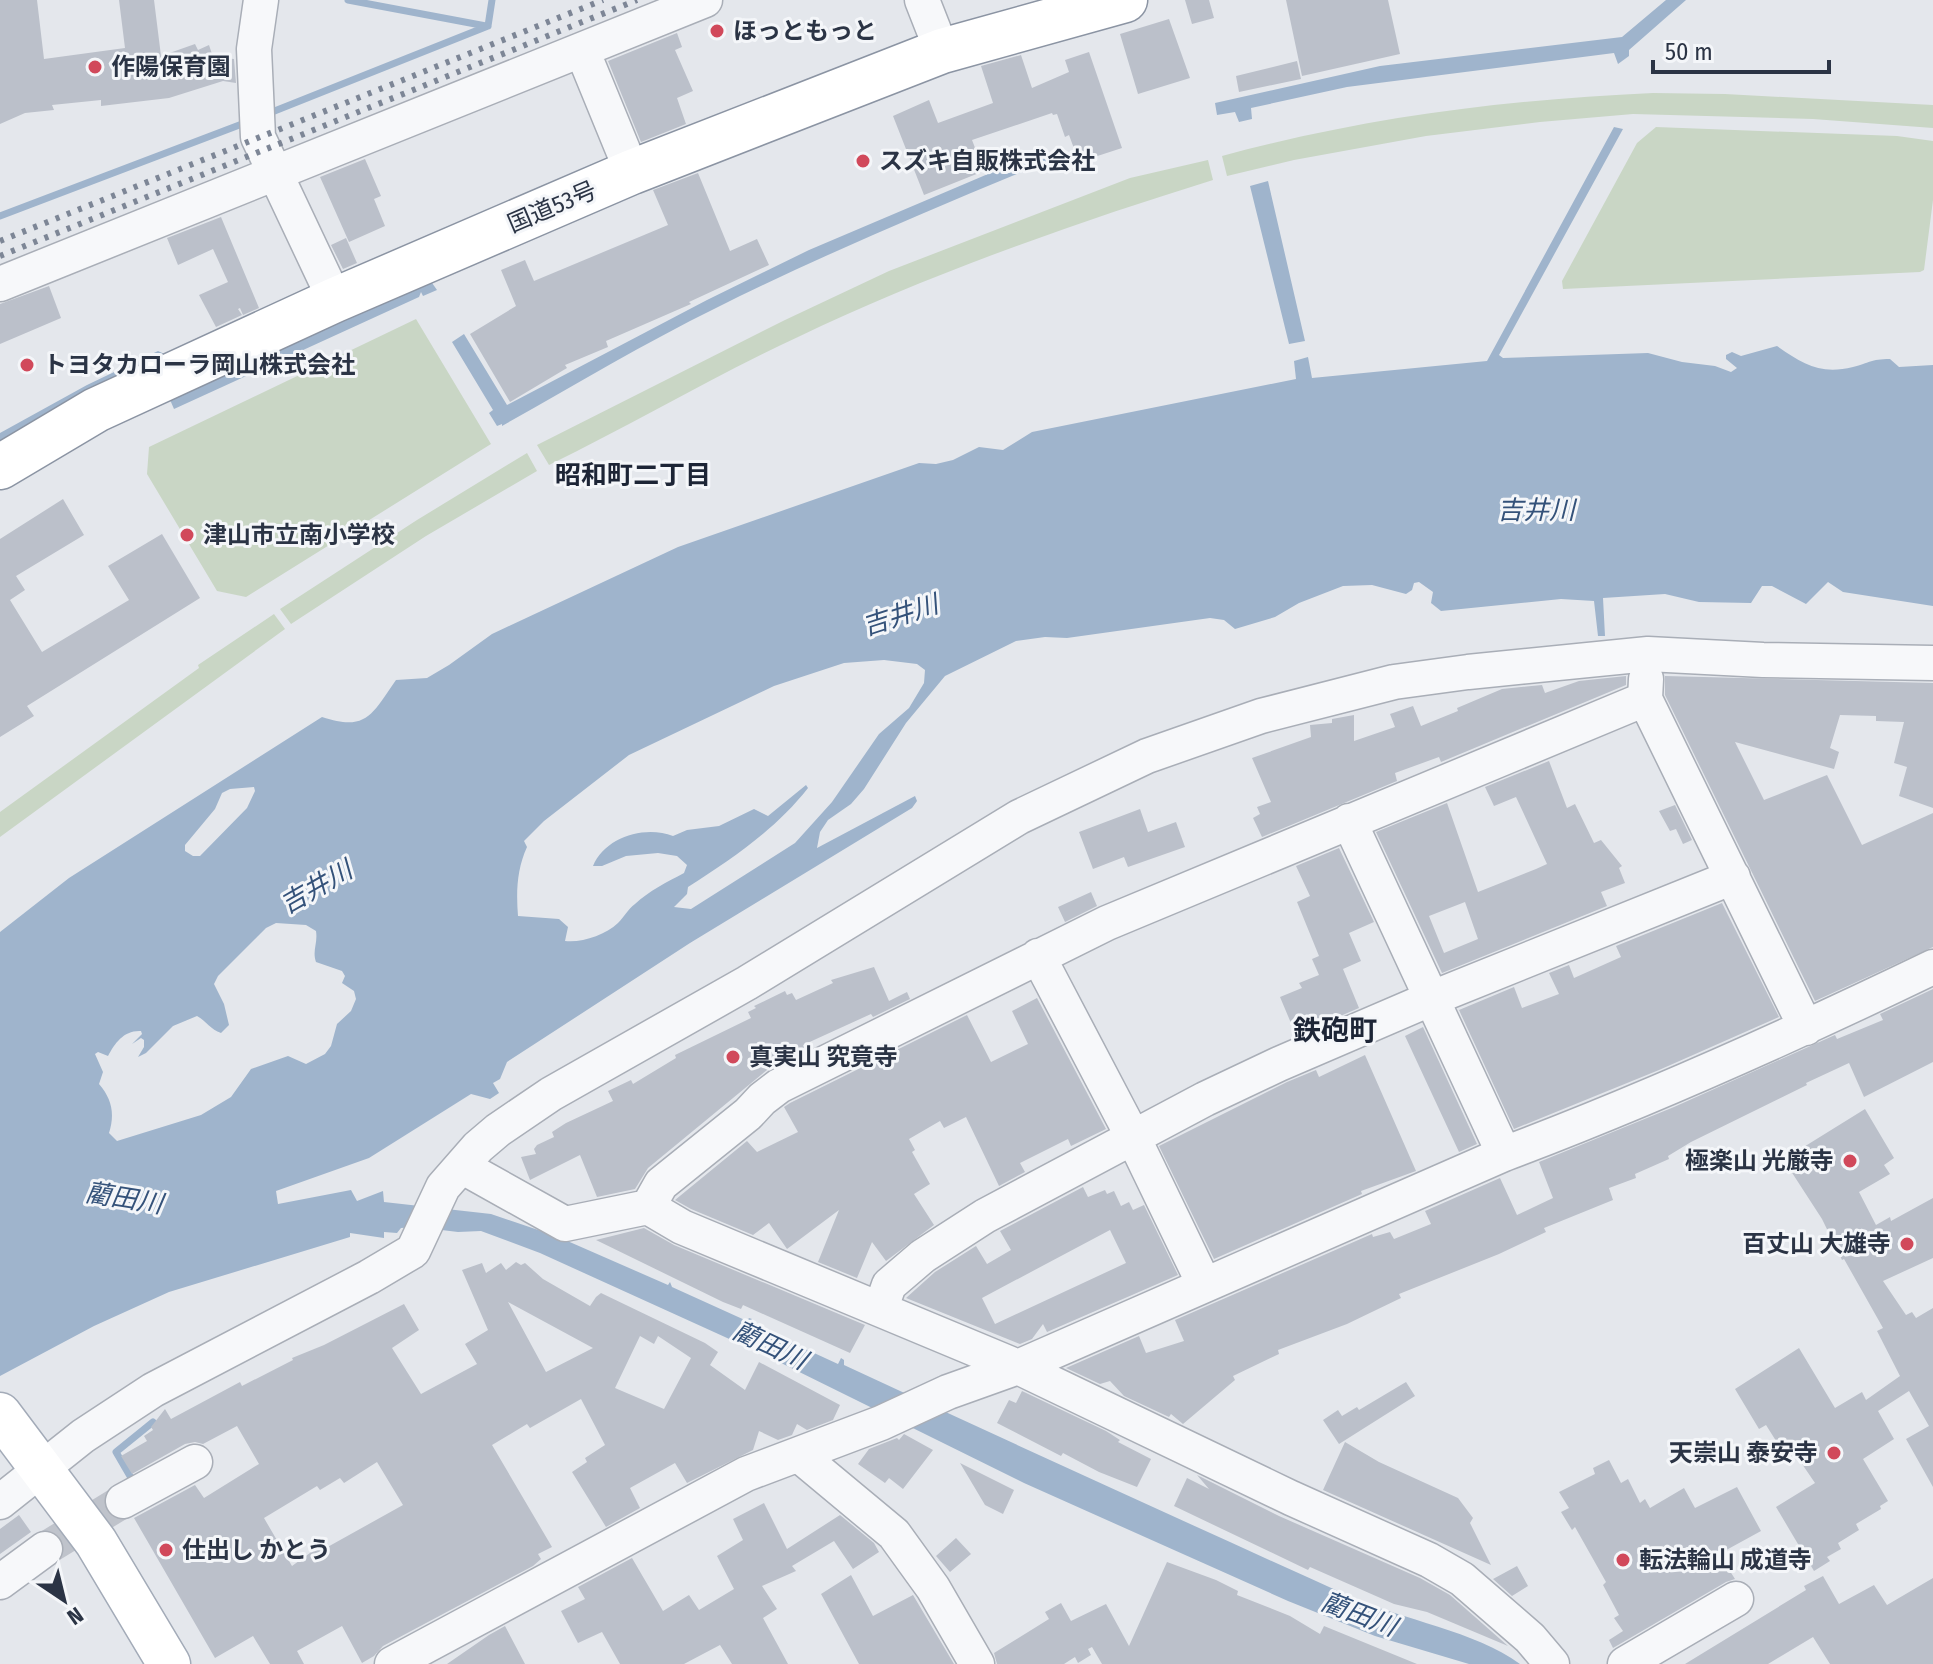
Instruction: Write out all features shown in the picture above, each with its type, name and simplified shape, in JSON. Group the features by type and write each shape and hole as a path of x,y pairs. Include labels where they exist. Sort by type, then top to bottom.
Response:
{"highway":[{"name":"国道53号","path":"0,467 96,410 335,300 632,172 942,51 1125,0"}],"main road":[{"path":"20,1439 96,1542 169,1664"}],"street":[{"path":"261,0 254,49 258,137 335,300"},
{"path":"0,284 705,0"},
{"path":"922,0 942,51"},
{"path":"582,50 632,172"},
{"path":"0,1502 20,1439 153,1390 413,1251 453,1177 478,1147 551,1094 747,983 1019,817 1147,756 1261,716 1394,682 1468,672 1648,654 1933,663"},
{"path":"1648,654 1645,699 1806,1028"},
{"path":"648,1207 661,1184 779,1086 1107,923 1645,699"},
{"path":"1349,821 1504,1154"},
{"path":"881,1308 889,1285 923,1256 985,1216 1133,1137 1279,1064 1430,999 1733,877"},
{"path":"1038,956 1133,1137 1204,1284"},
{"path":"392,1664 746,1474 1018,1367 1504,1154 1584,1124 1806,1028 1933,967"},
{"path":"453,1177 565,1224 648,1207 682,1227 1018,1367 1291,1498 1429,1560 1462,1579 1530,1638 1552,1664"},
{"path":"799,1455 894,1534 933,1588 977,1664"},
{"path":"123,1501 195,1462"},
{"path":"0,1582 45,1549"},
{"path":"1625,1664 1736,1599"}],"green space":[{"path":"1653,93 1933,105 1933,128 1813,119 1633,114 1426,136 1294,160 1227,176 1222,156 1329,131 1436,112 1543,100"},
{"path":"1656,127 1897,136 1933,141 1933,200 1924,270 1563,289 1562,281 1637,143"},
{"path":"1208,160 1213,180 1055,232 900,292 767,352 549,465 537,445 889,271 1130,178"},
{"path":"416,319 491,444 246,597 217,591 147,474 149,447"},
{"path":"527,453 537,471 426,536 291,624 280,609 417,520"},
{"path":"274,614 285,629 0,837 0,812 199,668 198,665"}],"water":[{"path":"1666,0 1686,0 1629,50 1629,56 1618,64 1614,53 1347,87 1251,108 1252,119 1239,122 1235,112 1217,115 1215,103 1380,66 1622,37"},
{"path":"1614,127 1623,129 1499,355 1503,358 1648,353 1731,372 1737,368 1726,359 1726,355 1732,352 1741,356 1777,346 1804,363 1821,369 1841,369 1883,359 1890,359 1899,367 1933,365 1933,606 1843,592 1828,582 1806,604 1772,586 1762,586 1751,603 1699,602 1665,594 1603,598 1605,636 1598,636 1594,601 1561,599 1441,611 1431,603 1433,592 1419,582 1414,583 1412,590 1406,594 1372,585 1343,586 1299,603 1275,617 1235,629 1224,620 1210,618 1067,638 1016,641 945,676 906,723 864,789 851,804 828,820 820,832 817,848 915,796 917,801 912,808 690,943 507,1062 500,1079 493,1083 499,1093 490,1099 471,1094 369,1158 276,1191 278,1204 351,1190 357,1201 383,1191 384,1202 491,1214 556,1236 668,1285 670,1282 672,1287 747,1321 752,1319 751,1324 838,1364 841,1358 844,1365 1351,1597 1460,1634 1520,1664 1469,1664 1375,1636 1288,1601 1024,1483 771,1358 540,1253 481,1231 401,1228 397,1233 384,1232 384,1238 350,1233 350,1237 169,1292 94,1326 0,1376 0,932 69,878 322,717 359,721 374,711 396,680 427,678 492,634 678,547 919,463 936,464 953,460 979,447 1003,450 1032,432 1296,379 1294,361 1308,357 1312,378 1487,361","holes":["884,660 917,664 925,670 924,683 909,708 879,734 832,802 795,843 691,909 674,907 687,894 688,887 768,830 808,788 806,785 768,816 754,809 719,826 687,830 673,836 639,833 616,841 593,866 602,866 626,856 658,853 677,856 687,865 684,873 646,895 618,923 600,934 579,941 565,941 568,927 559,919 518,916 518,880 527,847 524,841 544,821 629,755 774,686 844,663","254,787 255,791 247,808 200,856 185,851 185,845 215,809 222,793 230,789","276,923 306,925 316,931 316,962 342,971 345,976 342,983 354,991 356,999 351,1011 337,1024 331,1046 325,1054 306,1064 288,1056 251,1069 231,1097 201,1115 117,1141 109,1133 111,1107 99,1084 103,1072 95,1054 98,1052 108,1056 125,1035 141,1031 142,1034 132,1044 141,1038 144,1040 138,1057 173,1026 197,1016 221,1033 229,1025 224,1004 214,984 218,976 266,928"]},
{"path":"1042,151 1046,162 757,288 662,336 502,426 497,426 489,413 493,410 452,342 464,334 507,405 809,250"},
{"path":"1268,181 1305,341 1289,344 1250,186"},
{"path":"430,280 437,290 423,296 421,292 419,297 174,409 155,365 0,446 0,433 87,385 158,351 171,357"}],"building":[{"path":"0,0 37,0 44,59 125,48 119,0 154,0 161,56 195,44 198,50 209,45 213,57 234,59 236,83 223,81 169,98 101,106 101,100 52,105 54,110 25,113 0,124"},
{"path":"1185,0 1209,0 1214,18 1192,24"},
{"path":"1286,0 1388,0 1400,54 1302,76"},
{"path":"1169,19 1190,78 1138,94 1120,34"},
{"path":"677,33 682,47 675,50 693,91 677,98 686,124 641,142 608,61"},
{"path":"1089,52 1122,148 1079,162 1069,135 1065,137 1057,114 1052,113 972,140 984,171 924,195 893,116 929,100 938,123 993,103 981,66 1021,55 1032,88 1069,72 1065,60"},
{"path":"1297,61 1301,79 1239,92 1236,76"},
{"path":"365,159 381,196 374,199 385,226 349,242 320,177"},
{"path":"698,173 730,251 757,239 769,265 606,341 608,347 565,365 567,368 510,402 470,334 516,306 501,270 525,260 534,281 668,225 653,190"},
{"path":"221,217 259,308 243,315 240,308 242,315 216,327 199,295 228,282 213,249 178,265 167,238"},
{"path":"346,238 357,263 343,269 331,245"},
{"path":"49,286 61,318 0,344 0,304"},
{"path":"63,499 84,535 16,576 25,590 10,600 42,652 129,600 108,566 162,534 200,598 27,706 34,716 0,737 0,539"},
{"path":"1626,676 1626,685 1441,762 1439,757 1395,773 1397,781 1262,837 1253,818 1260,814 1257,807 1271,802 1252,758 1311,737 1310,725 1332,723 1332,719 1354,715 1354,741 1395,727 1390,714 1413,706 1421,726 1502,689 1542,685 1545,693 1579,681"},
{"path":"1665,676 1933,683 1933,808 1899,796 1907,767 1894,763 1904,722 1876,721 1876,716 1840,715 1830,748 1839,752 1834,769 1735,742 1764,800 1827,775 1862,845 1933,813 1933,947 1815,1001 1665,695"},
{"path":"1549,761 1567,808 1575,804 1594,843 1601,840 1622,866 1619,868 1625,883 1601,892 1607,906 1442,973 1376,832 1447,803 1478,892 1547,864 1516,797 1494,806 1485,787","holes":["1465,902 1478,939 1444,953 1429,916"]},
{"path":"1675,805 1692,840 1683,844 1676,829 1670,831 1659,811"},
{"path":"1140,809 1148,832 1176,822 1185,847 1128,867 1124,857 1093,869 1079,832"},
{"path":"1339,848 1374,922 1349,933 1361,961 1343,969 1359,1008 1296,1035 1280,997 1302,988 1299,983 1319,975 1312,959 1319,956 1297,902 1310,896 1296,866"},
{"path":"1091,892 1097,906 1065,922 1058,907"},
{"path":"1722,903 1779,1017 1514,1129 1459,1010 1514,987 1522,1008 1559,994 1549,973 1569,965 1574,978 1621,957 1616,946"},
{"path":"874,967 889,1001 907,992 910,999 803,1045 805,1051 767,1070 648,1168 635,1189 597,1197 580,1155 530,1180 521,1157 536,1154 534,1149 537,1145 554,1137 552,1132 566,1123 613,1101 608,1091 631,1080 633,1084 676,1058 675,1055 751,1018 748,1012 756,1008 754,1006 785,991 787,995 792,993 796,1000 833,983 831,980"},
{"path":"1933,989 1933,1062 1864,1097 1849,1063 1806,1083 1691,1142 1668,1156 1669,1159 1635,1174 1636,1178 1609,1188 1613,1200 1544,1228 1546,1232 1499,1254 1399,1294 1401,1298 1347,1324 1278,1350 1279,1354 1233,1376 1235,1380 1183,1424 1171,1414 1169,1417 1124,1396 1110,1381 1100,1384 1066,1368 1139,1336 1146,1353 1184,1341 1175,1320 1372,1234 1373,1237 1390,1232 1394,1239 1431,1224 1425,1211 1500,1178 1517,1215 1553,1198 1539,1162 1674,1107 1835,1035 1837,1039 1883,1020 1880,1014"},
{"path":"1037,998 1106,1129 1071,1146 1068,1139 1020,1163 1025,1172 999,1186 966,1117 944,1128 940,1121 909,1139 915,1150 912,1152 930,1184 914,1194 934,1225 886,1261 872,1242 857,1278 818,1262 839,1210 787,1249 769,1223 753,1235 675,1200 747,1141 757,1152 798,1132 784,1107 790,1103 967,1015 991,1062 1028,1044 1012,1011"},
{"path":"1423,1027 1477,1144 1459,1152 1405,1036"},
{"path":"1365,1055 1416,1171 1361,1191 1362,1194 1214,1259 1159,1146 1287,1082 1316,1070 1319,1077"},
{"path":"1865,1109 1894,1158 1884,1165 1890,1174 1859,1192 1876,1225 1890,1217 1891,1221 1933,1198 1933,1258 1883,1281 1906,1315 1912,1312 1916,1318 1933,1308 1933,1487 1906,1439 1929,1426 1909,1391 1878,1411 1894,1439 1863,1459 1888,1501 1880,1506 1881,1509 1856,1524 1859,1530 1838,1543 1841,1549 1827,1557 1830,1561 1814,1571 1776,1507 1815,1483 1785,1439 1778,1444 1766,1425 1759,1429 1735,1389 1799,1348 1835,1408 1862,1392 1866,1400 1900,1376 1877,1331 1883,1328 1842,1260 1822,1219 1787,1165 1786,1158"},
{"path":"1083,1187 1088,1197 1105,1190 1107,1194 1114,1191 1121,1206 1129,1202 1133,1210 1144,1205 1178,1275 1047,1332 1043,1324 1032,1339 1020,1344 906,1298 935,1272 976,1246 987,1264 1011,1250 1000,1231","holes":["1110,1230 1126,1263 995,1324 982,1298"]},
{"path":"644,1228 674,1245 865,1325 850,1353 743,1305 741,1309 723,1302 596,1240"},
{"path":"516,1262 521,1265 525,1263 543,1279 590,1306 601,1293 705,1343 718,1352 710,1365 745,1390 759,1362 840,1405 833,1420 807,1430 797,1424 792,1435 778,1440 759,1431 753,1450 687,1483 675,1463 630,1488 640,1508 606,1527 572,1472 587,1462 585,1458 605,1445 581,1399 530,1428 527,1424 492,1445 552,1547 538,1554 541,1559 533,1566 383,1646 362,1663 342,1626 297,1651 304,1664 270,1664 253,1636 215,1658 134,1518 195,1485 204,1498 259,1464 237,1426 203,1444 185,1444 132,1474 121,1456 147,1441 144,1436 153,1430 151,1427 165,1409 171,1419 240,1382 242,1386 292,1358 404,1304 419,1330 392,1348 421,1394 477,1364 465,1344 488,1330 462,1270 482,1263 486,1273 501,1263 506,1270","holes":["508,1302 593,1348 546,1372","640,1336 654,1344 658,1336 691,1358 664,1409 615,1388","377,1462 403,1505 324,1549 321,1545 292,1566 264,1518 317,1486 320,1490 340,1478 344,1483"]},
{"path":"1406,1382 1415,1396 1339,1444 1323,1420 1338,1410 1342,1416 1357,1407 1359,1410"},
{"path":"1022,1391 1106,1431 1120,1440 1118,1442 1151,1459 1137,1487 1063,1453 1061,1456 997,1423 1009,1400 1016,1403"},
{"path":"904,1434 933,1450 903,1489 889,1478 885,1483 858,1464 869,1449 897,1438 899,1440"},
{"path":"1345,1442 1379,1462 1458,1498 1473,1518 1470,1523 1491,1565 1323,1490"},
{"path":"1609,1460 1621,1483 1628,1479 1640,1503 1645,1499 1650,1508 1684,1488 1695,1508 1737,1487 1761,1531 1719,1554 1735,1579 1613,1648 1609,1640 1623,1631 1614,1618 1619,1615 1603,1585 1606,1582 1575,1527 1572,1530 1561,1512 1569,1508 1559,1492 1595,1474 1593,1468"},
{"path":"960,1463 1014,1490 1003,1514 985,1505"},
{"path":"1197,1475 1279,1516 1420,1578 1450,1595 1508,1646 1427,1612 1394,1604 1310,1567 1308,1570 1174,1506 1187,1478 1209,1489"},
{"path":"764,1503 787,1549 840,1515 874,1543 879,1552 853,1569 834,1541 792,1566 796,1571 762,1586 777,1609 763,1618 788,1664 732,1664 720,1645 684,1664 620,1664 602,1632 578,1643 561,1611 585,1599 578,1587 632,1558 663,1611 689,1595 699,1610 734,1589 717,1556 743,1540 733,1519"},
{"path":"19,1515 31,1532 0,1554 0,1529"},
{"path":"956,1538 971,1554 950,1572 936,1556"},
{"path":"1167,1562 1216,1580 1238,1591 1237,1595 1290,1616 1320,1634 1324,1626 1417,1664 1102,1664 1092,1647 1088,1649 1091,1655 1078,1663 1075,1657 1064,1664 997,1664 994,1653 1049,1619 1045,1612 1061,1603 1071,1621 1106,1604 1129,1646"},
{"path":"1517,1566 1528,1586 1512,1596 1493,1579"},
{"path":"851,1575 873,1616 913,1595 954,1664 859,1664 821,1594"},
{"path":"1823,1576 1839,1604 1874,1585 1887,1605 1933,1578 1933,1664 1830,1664 1813,1637 1768,1664 1685,1664 1806,1590 1804,1586"},
{"path":"505,1626 525,1664 447,1664 489,1635"}],"waterway":[{"path":"348,0 486,26"},
{"path":"488,26 492,0"},
{"path":"267,114 488,26"},
{"path":"0,216 242,124"},
{"path":"134,1483 116,1452 153,1422"}],"tunnel":[{"path":"45,1549 123,1501"}],"railway":[{"path":"0,241 603,0"},
{"path":"0,256 637,0"}],"place":[{"name":"ほっともっと","path":"717,31"},
{"name":"作陽保育園","path":"95,67"},
{"name":"スズキ自販株式会社","path":"863,161"},
{"name":"トヨタカローラ岡山株式会社","path":"27,365"},
{"name":"津山市立南小学校","path":"187,535"},
{"name":"真実山 究竟寺","path":"733,1057"},
{"name":"極楽山 光厳寺","path":"1850,1161"},
{"name":"百丈山 大雄寺","path":"1907,1244"},
{"name":"天崇山 泰安寺","path":"1834,1453"},
{"name":"仕出し かとう","path":"166,1550"},
{"name":"転法輪山 成道寺","path":"1623,1560"}],"district":[{"name":"昭和町二丁目","path":"633,475"},
{"name":"鉄砲町","path":"1335,1030"}],"water label":[{"name":"吉井川","path":"1536,510"},
{"name":"吉井川","path":"900,615"},
{"name":"吉井川","path":"316,887"},
{"name":"藺田川","path":"124,1198"},
{"name":"藺田川","path":"770,1345"},
{"name":"藺田川","path":"1359,1614"}]}
